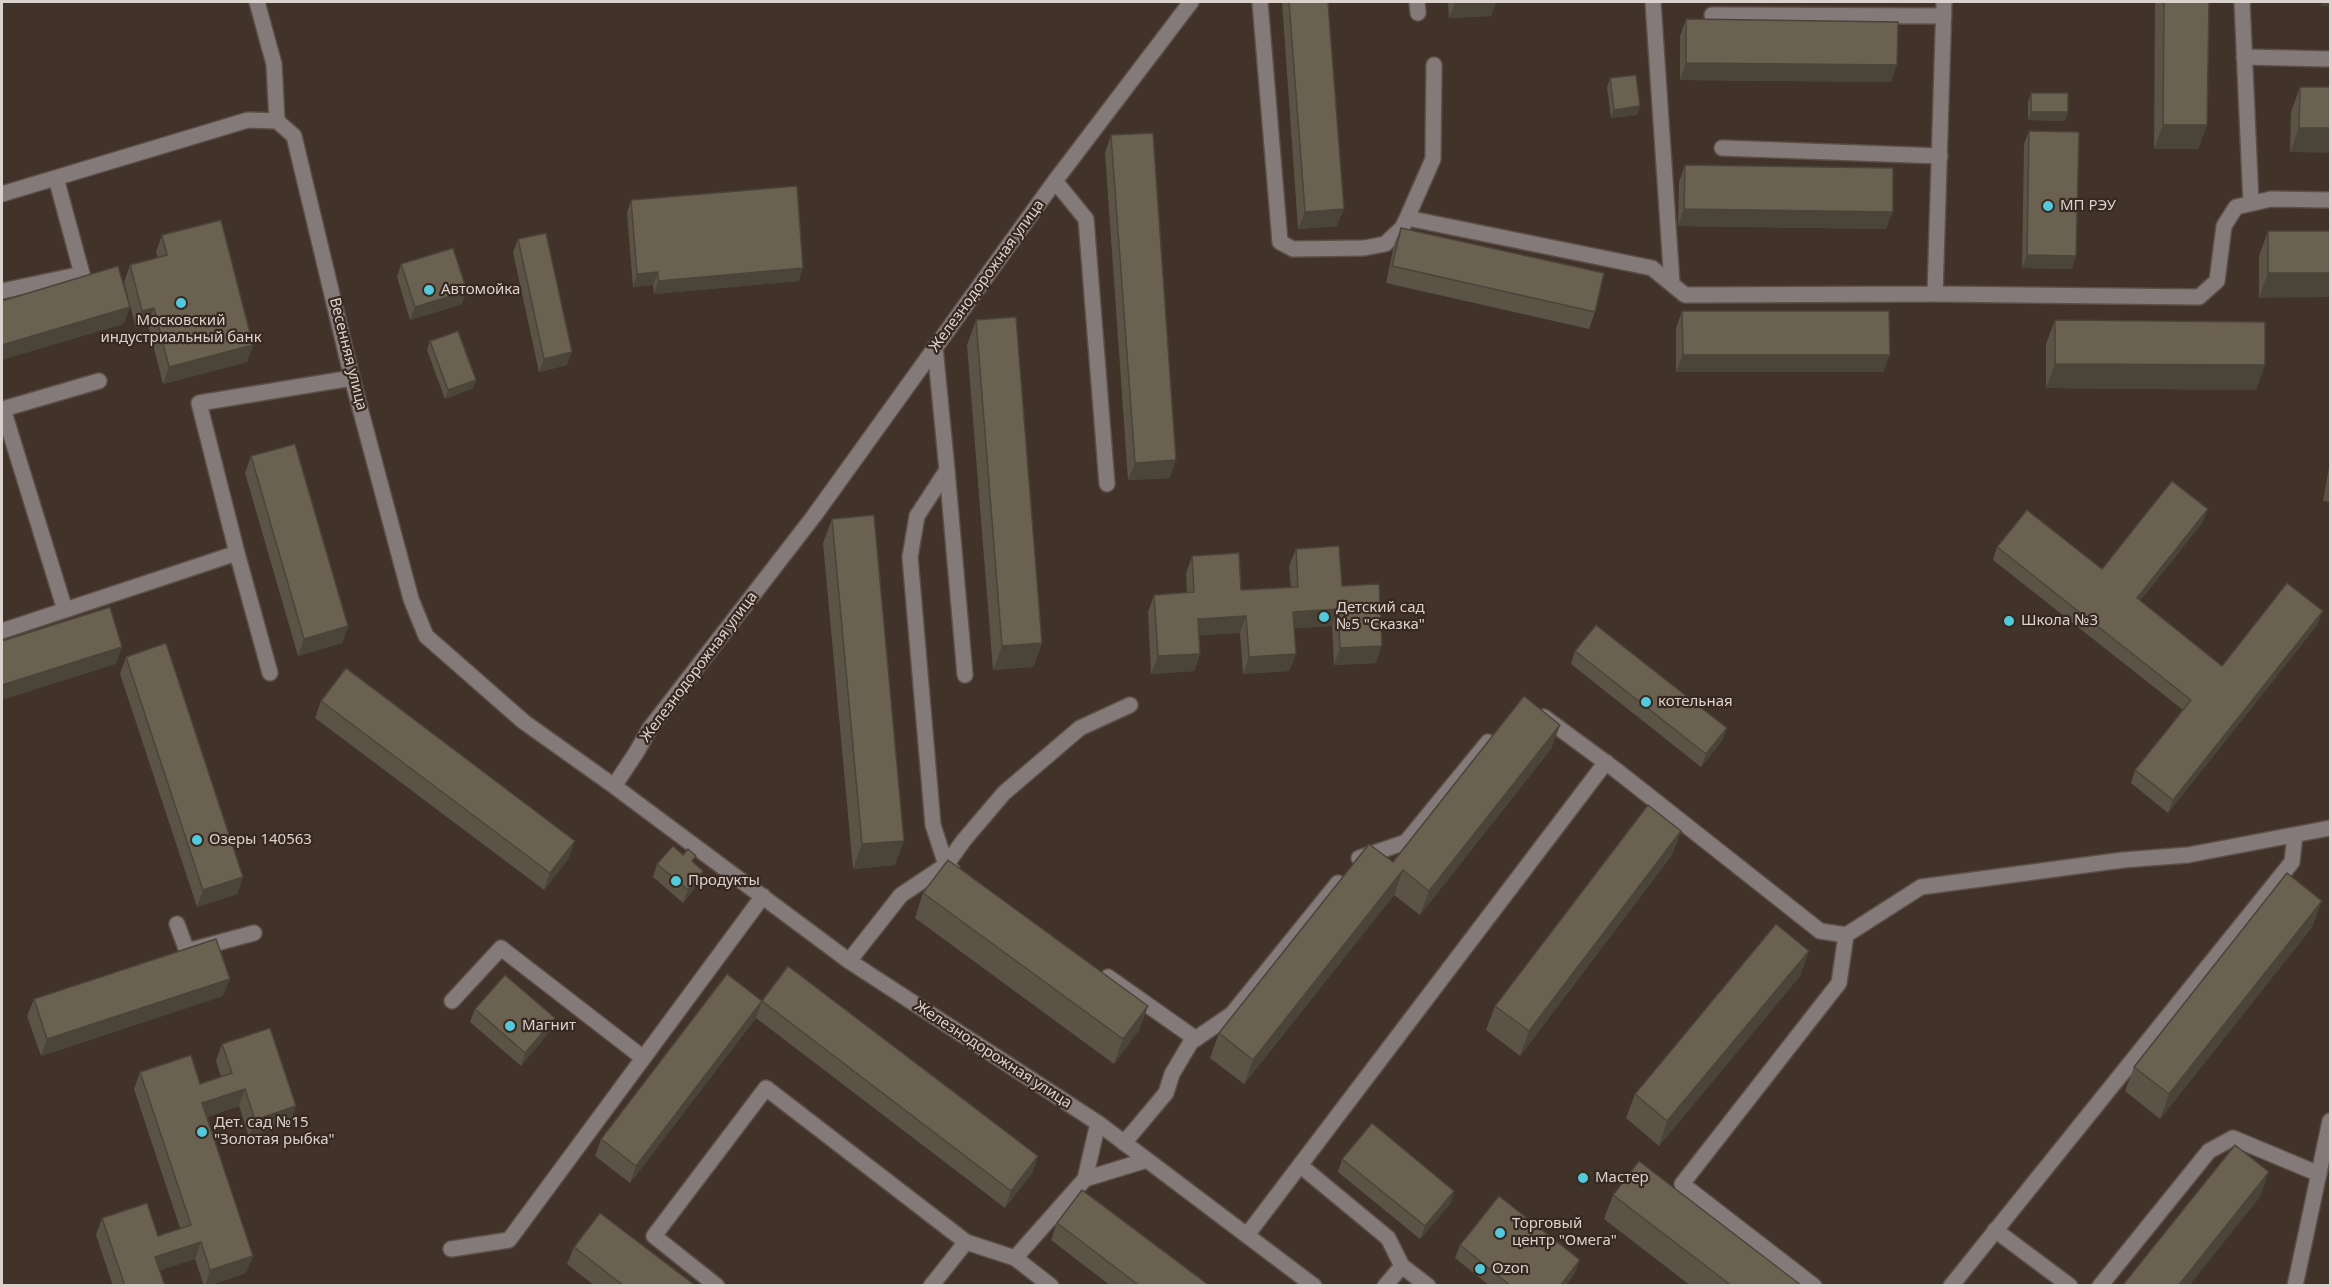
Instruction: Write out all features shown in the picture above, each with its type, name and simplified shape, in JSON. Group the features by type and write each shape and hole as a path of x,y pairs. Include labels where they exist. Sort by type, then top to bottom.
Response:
{"street":[{"path":"2,194 248,120 277,120 274,64 257,2"},
{"name":"Железнодорожная улица","path":"1191,2 1055,181 814,516 650,728 614,786 849,962 1098,1123 1314,1286"},
{"path":"1260,2 1280,242 1293,249 1364,248 1385,244 1402,228 1433,159 1434,65"},
{"path":"1653,2 1672,284"},
{"path":"2242,2 2251,203"},
{"path":"1712,15 1944,9 1935,294"},
{"path":"2244,57 2331,58"},
{"name":"Весенняя улица","path":"277,120 294,136 352,378 411,599 426,636 525,722 614,786"},
{"path":"1722,148 1940,156"},
{"path":"2,291 82,274 56,178"},
{"path":"1055,181 1086,219 1107,484"},
{"path":"1407,218 1652,268 1685,295 1935,294 2199,297 2217,281 2224,226 2236,207 2271,199 2331,200"},
{"path":"935,347 965,675"},
{"path":"270,673 237,553 200,403 352,378"},
{"path":"65,610 3,409 99,381"},
{"path":"947,470 917,516 910,557 933,825 946,865 965,879"},
{"path":"2,631 237,553"},
{"path":"849,962 901,895 946,865 1004,792 1080,728 1130,705"},
{"path":"1527,709 1537,711 1606,762 1820,931 1846,935 1921,887 2123,860 2188,855 2331,828"},
{"path":"1124,1143 1166,1093 1172,1074 1191,1042 1232,1014 1360,856 1406,842 1496,734"},
{"path":"1247,1235 1606,762"},
{"path":"1951,1286 2292,862 2295,835"},
{"path":"451,1249 509,1240 763,896"},
{"path":"177,924 187,951 254,933"},
{"path":"1814,1286 1682,1184 1839,983 1846,935"},
{"path":"452,1001 501,948 642,1057"},
{"path":"1100,972 1196,1039"},
{"path":"717,1286 654,1236 766,1088 966,1242 1015,1258 1051,1286"},
{"path":"2295,1286 2331,1121"},
{"path":"1015,1258 1084,1179 1098,1123"},
{"path":"2100,1286 2209,1150 2233,1138 2319,1174"},
{"path":"1084,1179 1147,1160"},
{"path":"1300,1166 1388,1238 1402,1266 1428,1286"},
{"path":"1995,1230 2070,1286"},
{"path":"931,1286 966,1242"},
{"path":"1385,1286 1402,1266"}],"building":[{"path":"1289,2 1328,2 1344,209 1305,212"},
{"path":"2164,2 2209,2 2207,125 2163,125"},
{"path":"1686,19 1898,22 1897,65 1686,63"},
{"path":"1636,75 1640,106 1614,110 1610,78"},
{"path":"2300,87 2331,87 2331,128 2299,128"},
{"path":"2031,93 2068,93 2068,112 2031,112"},
{"name":"МП РЭУ","path":"2029,131 2079,132 2076,256 2027,255"},
{"path":"1153,133 1176,460 1135,463 1111,135"},
{"path":"1685,165 1893,168 1893,212 1684,209"},
{"path":"797,186 803,268 658,281 658,272 637,274 631,200"},
{"name":"Московский индустриальный банк","path":"221,220 253,345 169,367 154,308 142,311 130,265 167,255 162,235"},
{"path":"1401,228 1604,273 1595,312 1392,266"},
{"path":"2268,231 2331,231 2331,273 2268,273"},
{"path":"546,233 572,352 544,359 518,239"},
{"name":"Автомойка","path":"453,248 467,291 415,307 401,264"},
{"path":"118,266 130,307 2,345 2,301"},
{"path":"1682,311 1889,311 1890,355 1683,355"},
{"path":"1016,317 1042,643 1002,646 976,320"},
{"path":"2055,320 2265,322 2265,365 2055,364"},
{"path":"458,331 476,380 448,390 430,341"},
{"path":"295,444 348,626 304,639 251,456"},
{"path":"2172,481 2208,509 2137,598 2222,666 2287,583 2323,611 2173,800 2135,770 2191,700 1997,547 2027,510 2102,569"},
{"path":"874,515 904,841 862,844 832,519"},
{"path":"1339,546 1342,586 1379,584 1382,646 1340,648 1338,609 1293,612 1296,654 1249,657 1246,616 1198,619 1200,654 1158,656 1154,595 1194,592 1192,556 1239,553 1241,590 1298,587 1296,549"},
{"path":"110,607 122,647 2,685 2,641"},
{"path":"1596,625 1727,728 1706,754 1575,651"},
{"path":"166,643 243,877 203,890 126,657"},
{"path":"346,668 575,841 550,873 321,701"},
{"path":"1524,696 1560,725 1429,891 1403,870 1253,1060 1219,1033 1369,844 1393,862"},
{"path":"1648,805 1681,831 1529,1031 1495,1006"},
{"path":"673,846 683,855 688,849 696,856 692,861 703,871 688,890 657,864"},
{"path":"948,860 1148,1006 1123,1039 923,893"},
{"path":"2287,873 2322,901 2169,1094 2134,1067"},
{"path":"1776,924 1809,951 1667,1121 1635,1094"},
{"path":"216,939 230,979 47,1039 34,999"},
{"path":"788,966 1038,1156 1011,1191 762,1001"},
{"path":"727,974 762,1001 636,1166 601,1139"},
{"name":"Магнит","path":"505,975 555,1018 525,1053 475,1009"},
{"path":"270,1028 296,1106 255,1120 245,1089 202,1103 253,1256 210,1270 201,1242 155,1257 165,1286 125,1286 102,1218 147,1203 158,1236 191,1225 140,1072 191,1055 200,1084 232,1073 222,1044"},
{"path":"1372,1123 1454,1191 1425,1226 1342,1159"},
{"path":"2235,1145 2269,1172 2178,1286 2122,1286"},
{"path":"1639,1161 1802,1286 1732,1286 1613,1195"},
{"path":"1082,1190 1210,1286 1140,1286 1057,1223"},
{"name":"Торговый центр \"Омега\"","path":"1499,1196 1580,1260 1560,1286 1511,1286 1460,1245"},
{"path":"600,1213 696,1286 624,1286 574,1247"}],"place":[{"name":"МП РЭУ","path":"2048,206"},
{"name":"Автомойка","path":"429,290"},
{"name":"Московский индустриальный банк","path":"181,303"},
{"name":"Детский сад №5 \"Сказка\"","path":"1324,617"},
{"name":"Школа №3","path":"2009,621"},
{"name":"котельная","path":"1646,702"},
{"name":"Озеры 140563","path":"197,840"},
{"name":"Продукты","path":"676,881"},
{"name":"Магнит","path":"510,1026"},
{"name":"Дет. сад №15 \"Золотая рыбка\"","path":"202,1132"},
{"name":"Мастер","path":"1583,1178"},
{"name":"Торговый центр \"Омега\"","path":"1500,1233"},
{"name":"Ozon","path":"1480,1269"}]}
